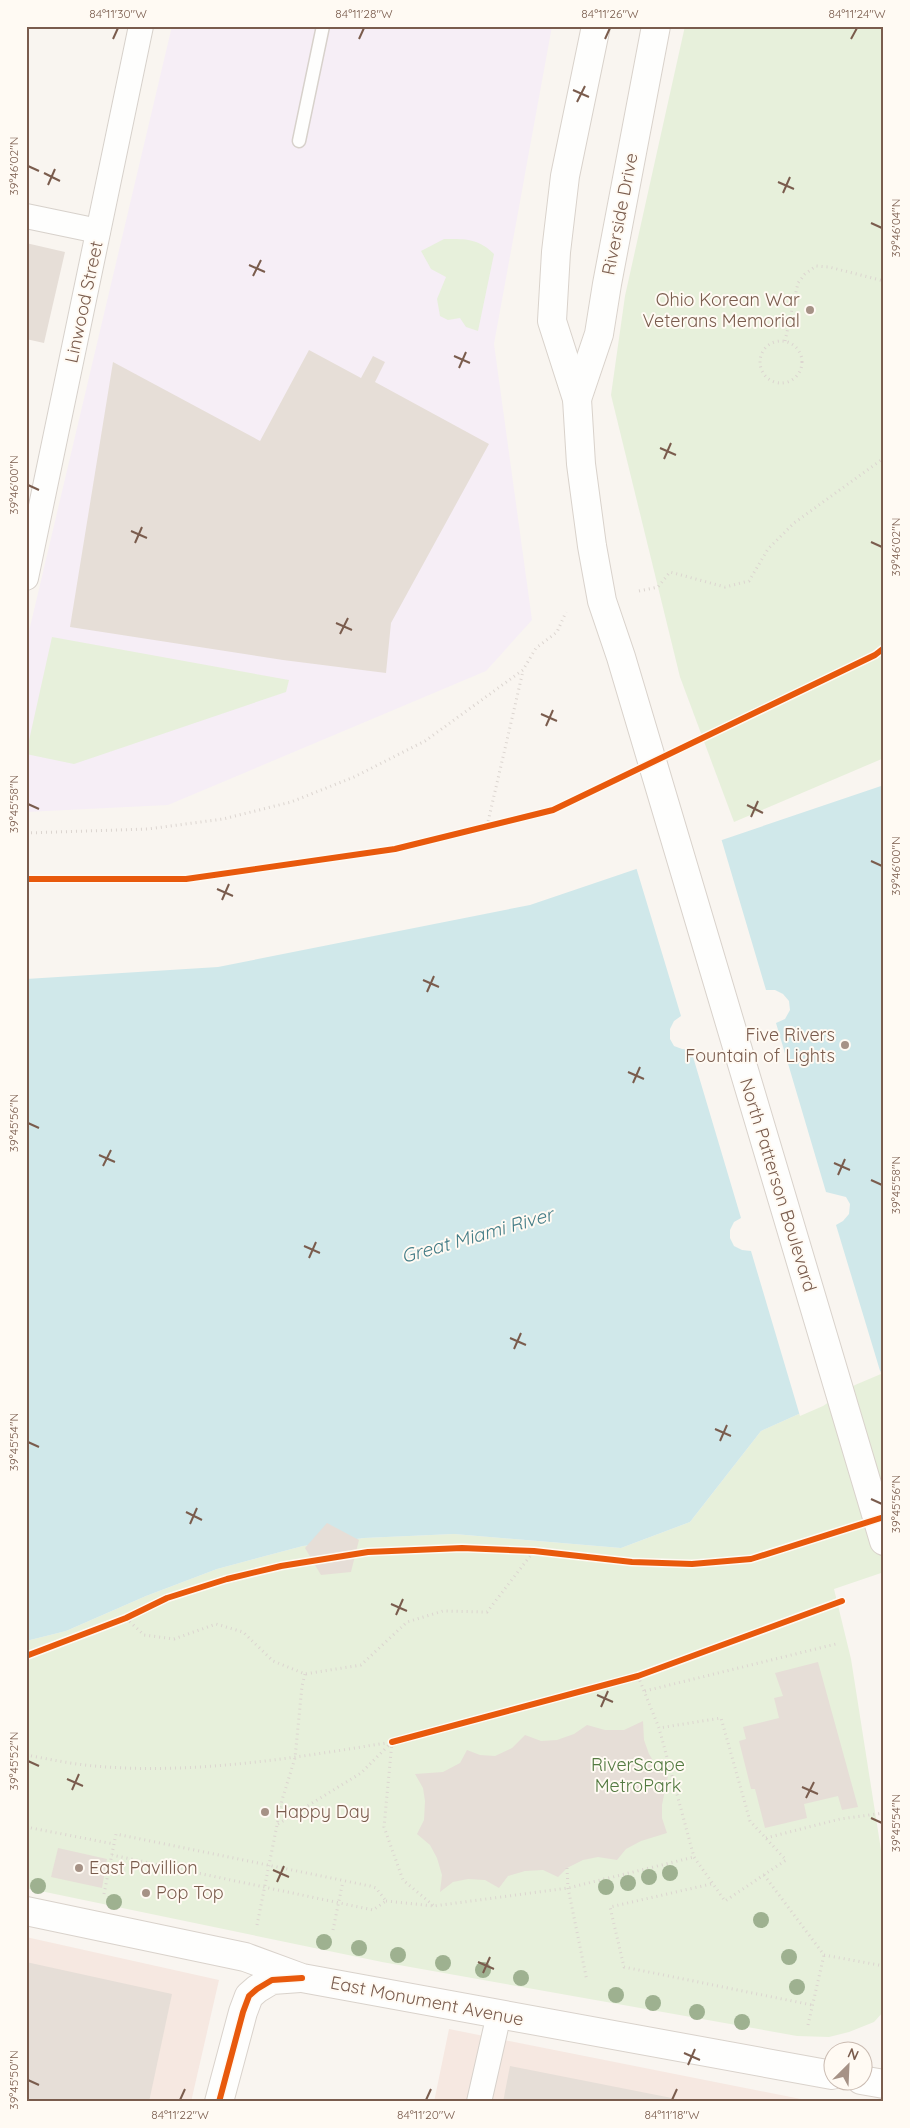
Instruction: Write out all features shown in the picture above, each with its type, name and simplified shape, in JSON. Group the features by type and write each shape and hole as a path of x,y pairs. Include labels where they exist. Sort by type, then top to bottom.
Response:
{"main road":[{"name":"Riverside Drive","path":"596,26 565,176 556,252 552,322 577,399 581,464 592,546 602,602 621,657"},
{"name":"Riverside Drive","path":"577,399 600,334 606,284 656,26"},
{"name":"North Patterson Boulevard","path":"621,657 884,1541"},
{"name":"East Monument Avenue","path":"26,1911 245,1957 302,1978 822,2073"},
{"path":"219,2102 243,2012 250,1996 257,1988 272,1980 302,1978"}],"street":[{"name":"Linwood Street","path":"27,573 141,26"},
{"path":"26,216 98,231"},
{"path":"479,2102 499,2014"}],"lane":[{"path":"299,141 323,26"}],"path":[{"path":"785,341 798,284 805,274 816,266 829,267 884,280"},
{"path":"785,341 792,343 797,348 803,361 798,375 793,380 779,383 766,376 760,365 761,358 763,352 772,343 785,341"},
{"path":"639,591 658,587 670,572 725,587 749,581 768,549 794,523 884,458"},
{"path":"487,826 524,670 536,648 557,632 566,612"},
{"path":"26,833 148,829 223,819 291,802 354,777 425,741 524,670"},
{"path":"478,829 497,824"},
{"path":"525,1551 544,1552"},
{"path":"126,1618 144,1635 174,1638 216,1624 243,1632 273,1661 305,1674 361,1665 407,1622 442,1611 487,1612 534,1551"},
{"path":"117,1621 134,1614"},
{"path":"645,1691 836,1644"},
{"path":"629,1678 647,1672"},
{"path":"257,1926 282,1800 295,1758 302,1686 305,1674"},
{"path":"638,1676 659,1728 694,1858 711,1884 725,1900 786,1860 750,1820 721,1718 659,1728"},
{"path":"26,1754 93,1766 166,1768 295,1758 401,1739"},
{"path":"277,1824 361,1773 392,1742"},
{"path":"392,1742 384,1827 403,1880 434,1906"},
{"path":"766,1838 840,1818 884,1813"},
{"path":"26,1827 114,1844"},
{"path":"104,1894 116,1834 376,1888 386,1901"},
{"path":"112,1855 373,1910 386,1901 434,1906 568,1888 694,1858"},
{"path":"567,1868 568,1888 587,1982"},
{"path":"764,1875 824,1955 884,1966"},
{"path":"333,1930 343,1881"},
{"path":"711,1884 610,1907 624,1967 812,2006"},
{"path":"808,2025 824,1955"}],"shaded area":[{"path":"172,26 552,26 494,344 532,620 486,671 168,805 26,812 26,644"},
{"path":"26,1937 219,1980 191,2102 26,2102"},
{"path":"449,2029 816,2102 434,2102"}],"green space":[{"path":"685,26 884,26 884,758 734,822 680,677 611,395 625,296"},
{"path":"444,239 471,240 494,254 478,331 466,327 460,318 448,320 440,316 437,299 446,277 431,269 421,251"},
{"path":"52,637 289,680 286,692 74,764 26,754"},
{"name":"RiverScape MetroPark","path":"884,1370 884,1572 834,1589 851,1659 884,1869 884,2011 874,2022 849,2032 829,2037 797,2036 382,1962 26,1888 26,1641 66,1631 146,1596 217,1569 303,1546 364,1538 454,1534 621,1548 690,1522 761,1431 821,1404 854,1383"}],"water":[{"name":"Great Miami River","path":"884,785 884,1370 854,1383 821,1404 761,1431 690,1522 621,1548 454,1534 364,1538 303,1546 217,1569 146,1596 66,1631 26,1641 26,979 218,967 530,905"}],"pier":[{"path":"721,838 766,990 775,990 783,994 789,1001 790,1010 785,1019 776,1023 826,1192 846,1197 850,1204 849,1214 836,1225 881,1374 855,1385 823,1406 800,1416 751,1251 742,1250 734,1246 730,1238 730,1230 734,1222 741,1218 691,1050 674,1046 670,1039 670,1029 674,1021 681,1016 636,867"}],"building":[{"path":"26,243 65,252 44,343 26,339"},
{"path":"309,350 361,378 373,356 385,362 375,382 489,444 391,623 386,673 283,660 70,627 113,362 260,441"},
{"path":"327,1523 359,1540 351,1572 321,1575 305,1548"},
{"path":"818,1662 858,1807 842,1810 838,1796 804,1804 807,1818 765,1828 755,1789 751,1789 739,1741 746,1739 743,1727 779,1718 774,1698 783,1696 775,1673"},
{"path":"643,1721 644,1740 649,1754 657,1767 668,1776 662,1805 662,1818 667,1833 641,1841 626,1849 617,1860 598,1857 583,1860 567,1868 558,1877 543,1870 525,1871 508,1876 499,1888 485,1880 468,1879 453,1882 440,1892 442,1875 437,1858 430,1845 417,1834 424,1820 425,1801 423,1788 415,1774 443,1772 460,1763 467,1750 480,1755 495,1756 512,1748 525,1735 541,1741 557,1740 574,1734 587,1725 605,1730 624,1730"},
{"name":"East Pavillion","path":"58,1848 107,1859 102,1888 51,1877"},
{"path":"26,1962 172,1994 149,2102 26,2102"},
{"path":"510,2066 687,2101 687,2102 503,2102"}],"cycle path":[{"path":"26,879 186,879 395,849 553,810 875,655 884,648"},
{"path":"26,1656 126,1618 167,1598 227,1579 281,1566 368,1552 462,1548 534,1551 632,1562 692,1564 751,1559 884,1517"},
{"path":"392,1742 638,1676 842,1601"},
{"path":"219,2102 249,1996 272,1980 302,1978"}],"place":[{"name":"Ohio Korean War Veterans Memorial","path":"810,310"},
{"name":"Five Rivers Fountain of Lights","path":"845,1045"},
{"name":"Happy Day","path":"265,1812"},
{"name":"East Pavillion","path":"79,1868"},
{"name":"Pop Top","path":"146,1893"}]}
